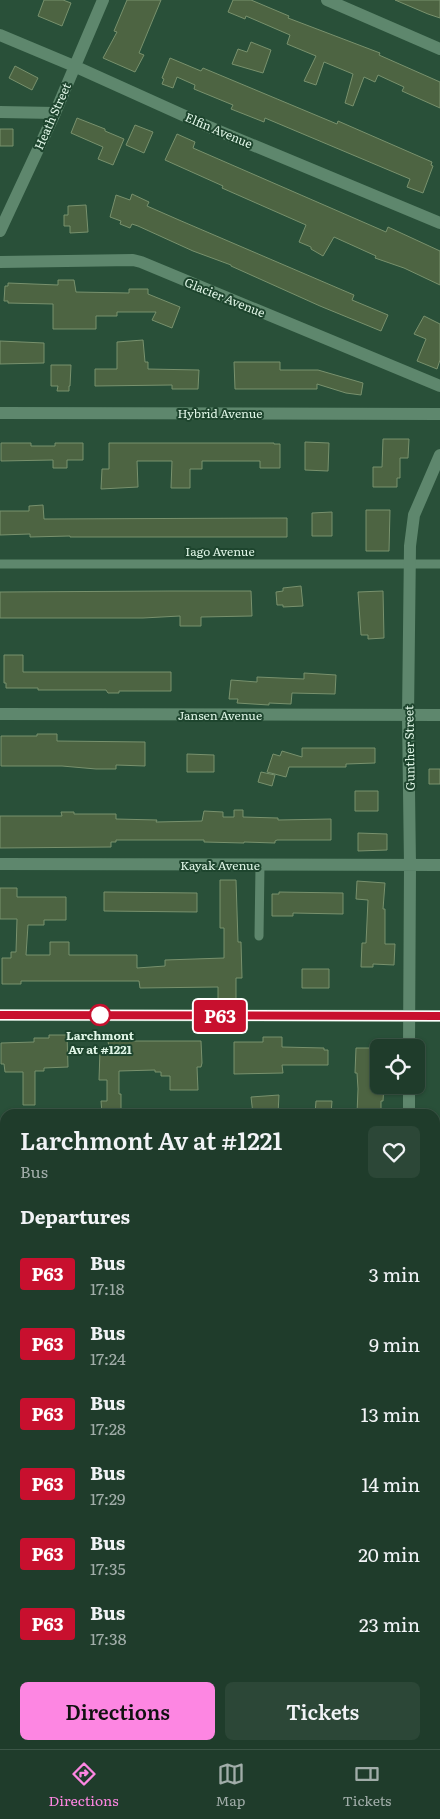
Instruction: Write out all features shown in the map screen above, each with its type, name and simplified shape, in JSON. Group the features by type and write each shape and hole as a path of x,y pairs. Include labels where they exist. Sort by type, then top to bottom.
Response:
{"street":[{"name":"Heath Street","path":"0,231 103,0"},
{"path":"327,0 440,49"},
{"name":"Elfin Avenue","path":"0,35 207,126 440,223"},
{"path":"0,112 54,113"},
{"name":"Glacier Avenue","path":"0,262 133,260 141,262 440,386"},
{"name":"Hybrid Avenue","path":"0,413 440,414"},
{"name":"Gunther Street","path":"409,1039 409,564 414,515 440,455"},
{"name":"Jansen Avenue","path":"0,714 440,715"},
{"name":"Kayak Avenue","path":"0,864 440,865"},
{"path":"0,1015 440,1016"},
{"path":"409,1094 409,1109"}],"lane":[{"name":"Iago Avenue","path":"0,564 440,564"},
{"path":"259,936 260,865"}],"building":[{"path":"44,0 63,0 71,3 62,26 38,16"},
{"path":"127,0 161,0 139,53 144,55 135,72 103,58 117,32 114,31"},
{"path":"233,0 251,0 289,16 288,18 380,53 379,55 440,82 440,108 402,91 404,87 378,75 375,82 364,77 353,106 345,103 353,74 324,62 316,85 304,81 316,56 287,44 290,35 246,16 245,19 228,12"},
{"path":"395,0 440,0 440,18 428,14"},
{"path":"251,42 271,50 263,73 232,64 238,49 247,52"},
{"path":"170,58 201,71 203,68 337,124 338,121 432,162 431,165 433,166 423,193 407,187 410,179 265,118 264,122 231,109 233,105 194,89 195,85 177,77 173,88 162,84 164,79 162,78"},
{"path":"15,66 38,78 32,90 9,78"},
{"path":"77,118 124,139 113,165 98,159 103,147 71,133"},
{"path":"135,125 153,132 144,153 126,145"},
{"path":"0,129 13,129 13,146 0,146"},
{"path":"177,134 195,142 193,148 386,232 388,227 440,251 440,285 404,268 375,258 376,256 334,237 323,256 311,249 311,247 299,242 306,225 222,188 223,186 165,160"},
{"path":"132,194 149,202 147,206 354,295 352,300 388,315 381,331 138,226 132,224 130,228 120,224 121,221 110,217 116,195 130,200"},
{"path":"86,205 88,232 70,233 70,226 64,226 64,215 68,215 68,206"},
{"path":"58,280 74,280 76,292 129,293 129,289 148,289 148,294 180,307 172,328 152,320 156,312 117,312 117,316 96,316 96,329 53,329 53,304 8,303 8,301 4,301 5,286 8,286 8,283 58,285"},
{"path":"424,316 440,324 440,360 437,369 417,361 426,339 414,334"},
{"path":"143,340 145,362 148,362 148,369 199,370 198,389 172,389 172,385 95,386 95,369 117,369 117,342"},
{"path":"0,341 44,343 44,363 0,364"},
{"path":"234,362 280,362 280,370 318,370 363,383 361,395 346,393 317,384 317,389 235,389"},
{"path":"51,365 71,365 69,391 57,391 58,386 51,386"},
{"path":"383,439 409,439 408,458 400,458 400,478 397,478 397,487 373,487 373,467 382,467"},
{"path":"305,442 329,443 328,471 305,470"},
{"path":"1,443 31,443 31,446 55,446 55,443 83,443 83,460 67,460 67,468 53,468 53,460 1,461"},
{"path":"109,443 274,443 280,444 280,468 260,468 260,461 202,461 202,469 190,469 190,488 171,488 172,461 137,461 138,487 101,489 102,469 109,469"},
{"path":"43,505 44,519 287,518 287,537 30,537 30,534 0,535 0,511 29,511 29,506"},
{"path":"366,510 390,510 389,551 366,551"},
{"path":"332,512 332,536 312,536 312,513"},
{"path":"301,586 303,606 283,607 283,605 277,605 276,592 283,591 283,588"},
{"path":"251,591 252,616 201,617 201,626 180,626 180,616 143,618 0,618 0,592"},
{"path":"383,591 384,638 368,639 368,635 361,635 358,592"},
{"path":"4,655 23,655 23,672 171,672 171,691 119,691 119,693 108,693 106,690 6,688 6,683 4,683"},
{"path":"304,673 336,675 335,694 292,693 291,704 237,703 238,699 229,699 231,680 257,682 257,677 304,679"},
{"path":"37,734 57,734 57,741 145,742 145,766 116,765 116,769 96,769 62,766 1,766 1,736 37,736"},
{"path":"302,748 375,748 375,763 346,764 346,767 289,767 286,777 267,772 273,754 280,756 282,751 302,757"},
{"path":"187,754 214,755 214,772 187,772"},
{"path":"429,769 440,769 440,784 429,784"},
{"path":"261,772 275,775 272,786 258,782"},
{"path":"355,791 378,791 378,811 355,811"},
{"path":"234,810 243,810 243,817 278,818 278,820 331,819 331,840 277,840 275,843 244,843 204,842 204,840 116,840 116,842 111,842 111,847 0,848 0,816 62,816 61,812 74,812 74,814 116,814 116,819 157,820 156,822 202,821 204,811 223,812 223,817 234,817"},
{"path":"358,833 387,834 387,850 358,851"},
{"path":"220,880 236,880 238,942 241,942 242,978 236,978 236,999 218,999 218,987 140,988 139,981 21,981 21,984 2,984 2,958 11,958 11,952 16,952 17,919 0,919 0,888 17,888 17,897 66,897 66,920 44,920 44,925 28,925 26,955 50,955 50,942 69,942 69,955 137,955 137,968 165,966 165,960 224,958 224,928 220,928"},
{"path":"357,881 385,883 383,909 385,909 385,944 395,944 394,965 373,964 373,967 361,967 362,943 366,943 368,900 356,899"},
{"path":"104,892 197,893 197,912 104,911"},
{"path":"279,892 343,893 343,914 293,913 293,916 272,916 272,894 279,894"},
{"path":"302,969 329,969 329,988 302,988"},
{"path":"49,1035 67,1035 68,1067 44,1068 44,1071 35,1071 35,1105 23,1105 23,1072 5,1072 4,1064 1,1064 1,1043 34,1042 34,1038 49,1038"},
{"path":"263,1037 282,1037 282,1047 324,1048 324,1050 328,1050 328,1065 282,1065 283,1073 234,1074 234,1042 263,1042"},
{"path":"108,1041 201,1041 202,1063 201,1067 197,1067 198,1090 170,1090 170,1076 161,1076 161,1072 155,1072 155,1070 119,1071 121,1109 102,1109 101,1101 107,1101 107,1080 99,1080 100,1048 109,1048"},
{"path":"356,1048 370,1048 370,1094 383,1094 381,1109 357,1109 357,1073 355,1073"},
{"path":"279,1095 278,1109 252,1109 251,1097"},
{"path":"316,1101 332,1101 331,1109 315,1109"}],"bus line":[{"name":"P63","path":"0,1015 440,1016"}],"place":[{"name":"Larchmont Av at #1221","path":"100,1015"}]}
